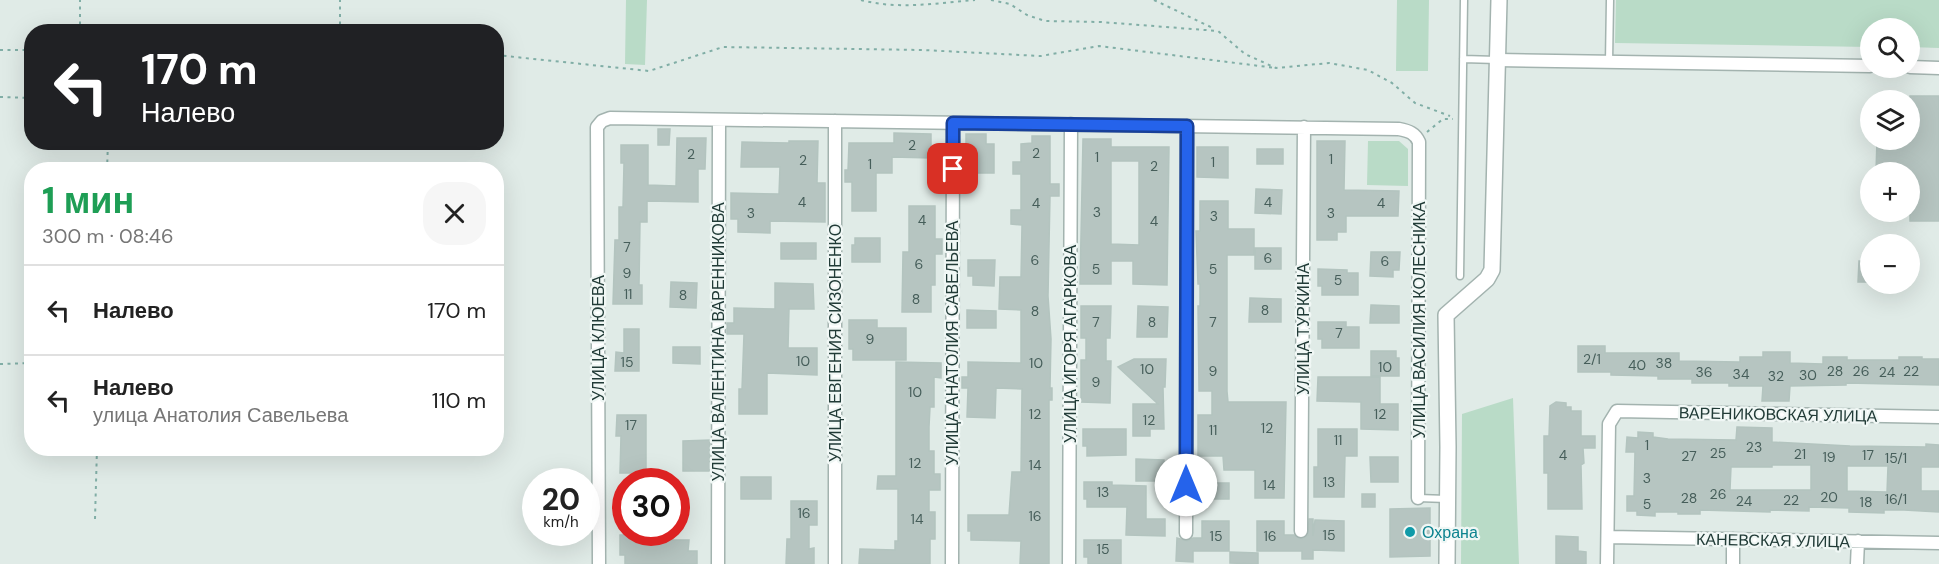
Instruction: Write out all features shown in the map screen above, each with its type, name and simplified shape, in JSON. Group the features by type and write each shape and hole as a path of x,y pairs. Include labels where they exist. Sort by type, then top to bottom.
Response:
{"street":[{"path":"1447,564 1440,534 1447,499 1446,315 1487,279 1492,270 1499,0"},
{"path":"1498,60 1860,66"},
{"path":"1920,67 1939,68"},
{"name":"УЛИЦА КЛЮЕВА","path":"600,564 597,128 602,121 610,118 719,120"},
{"path":"719,120 1399,129 1416,136 1418,141"},
{"name":"УЛИЦА ВАЛЕНТИНА ВАРЕННИКОВА","path":"718,564 719,120"},
{"name":"УЛИЦА ЕВГЕНИЯ СИЗОНЕНКО","path":"835,121 835,564"},
{"name":"УЛИЦА АНАТОЛИЯ САВЕЛЬЕВА","path":"951,564 953,123"},
{"name":"УЛИЦА ИГОРЯ АГАРКОВА","path":"1069,564 1071,124"},
{"path":"1186,533 1187,126"},
{"name":"УЛИЦА ТУРКИНА","path":"1301,531 1304,127"},
{"name":"УЛИЦА ВАСИЛИЯ КОЛЕСНИКА","path":"1418,141 1418,498"},
{"name":"ВАРЕНИКОВСКАЯ УЛИЦА","path":"1608,537 1609,424 1617,411 1939,417"},
{"path":"1607,564 1608,537"},
{"name":"КАНЕВСКАЯ УЛИЦА","path":"1608,537 1939,543"},
{"path":"1733,539 1733,564"},
{"path":"1857,564 1858,542"}],"lane":[{"path":"1460,276 1464,0"},
{"path":"1609,62 1610,0"},
{"path":"1463,59 1498,60"},
{"path":"1418,498 1447,499"}],"path":[{"path":"80,0 80,24"},
{"path":"340,0 340,24"},
{"path":"861,0 872,3 918,6 975,0"},
{"path":"991,0 1010,4 1027,15 1045,21 1101,22 1218,30"},
{"path":"1154,0 1218,30 1245,54 1276,68"},
{"path":"504,57 649,72 723,47 922,50 1041,56 1099,46 1276,68 1329,63 1368,70 1392,83 1415,103 1450,116"},
{"path":"0,50 24,50"},
{"path":"0,97 24,98"},
{"path":"1418,141 1443,119 1463,119"},
{"path":"0,363 24,363"},
{"path":"95,519 98,456"}],"green space":[{"path":"626,0 647,0 645,65 625,64"},
{"path":"1397,0 1429,0 1428,71 1396,71"},
{"path":"1616,0 1939,0 1939,48 1920,47 1920,18 1860,18 1860,47 1615,43"},
{"path":"1368,141 1399,141 1408,149 1408,186 1367,185"},
{"path":"1513,398 1519,564 1461,564 1462,414"}],"building":[{"path":"1920,96 1939,96 1939,221 1920,221 1920,162 1876,162 1877,150 1920,150"},
{"path":"658,129 670,129 669,145 658,145"},
{"path":"894,133 931,134 931,158 892,157 892,173 876,173 876,211 852,211 852,182 845,182 849,143 894,143"},
{"path":"966,134 986,134 986,144 994,144 994,173 966,173"},
{"path":"1032,136 1050,136 1050,184 1059,184 1059,196 1050,196 1048,296 1052,400 1049,400 1049,564 1020,564 1021,541 971,540 971,531 968,531 968,515 1009,515 1012,472 1021,472 1022,389 996,388 995,418 967,417 968,388 962,388 962,377 968,377 968,362 1021,363 1021,310 999,309 1000,277 1021,277 1022,225 1011,224 1011,210 1021,210 1021,174 1013,174 1013,162 1021,162 1021,144 1032,143"},
{"path":"677,138 706,138 705,169 698,169 698,202 647,201 647,222 640,222 639,285 642,285 642,304 613,304 615,240 619,240 619,207 623,207 624,163 621,163 621,145 648,145 648,185 676,186"},
{"path":"1083,139 1111,139 1111,147 1169,147 1167,285 1133,284 1133,261 1111,261 1111,284 1080,284","holes":["1111,161 1139,161 1139,245 1111,244"]},
{"path":"789,141 818,141 817,183 825,183 825,222 770,221 770,233 738,232 738,219 731,219 731,193 779,194 780,167 741,167 742,142 789,143"},
{"path":"1317,141 1345,141 1344,190 1399,191 1398,216 1346,216 1346,232 1337,232 1337,240 1317,240"},
{"path":"1197,147 1228,147 1228,178 1197,177"},
{"path":"1257,149 1283,149 1283,164 1257,164"},
{"path":"1256,189 1282,190 1281,214 1255,213"},
{"path":"1200,201 1228,201 1228,229 1254,229 1254,255 1227,255 1228,402 1286,402 1284,498 1255,498 1255,470 1224,470 1223,456 1198,456 1198,415 1212,415 1212,391 1199,391 1200,284 1198,284 1196,231 1200,231"},
{"path":"909,206 935,206 935,239 942,239 942,254 935,254 935,285 931,285 931,312 902,312 903,252 909,252"},
{"path":"855,238 880,238 880,262 852,262 852,245 855,245"},
{"path":"781,243 816,243 816,259 781,259"},
{"path":"1255,248 1281,248 1281,269 1255,269"},
{"path":"1371,252 1400,252 1399,270 1393,270 1393,277 1370,276"},
{"path":"968,260 995,260 994,286 973,285 973,276 968,276"},
{"path":"1859,261 1860,282 1858,282"},
{"path":"1318,269 1347,270 1347,273 1358,273 1358,295 1322,295 1322,286 1318,286"},
{"path":"671,282 697,283 696,308 670,307"},
{"path":"775,283 813,284 814,309 789,309 788,348 817,348 817,375 767,373 767,414 739,414 744,334 727,334 727,323 734,323 734,308 775,309"},
{"path":"1250,298 1281,299 1281,322 1249,322"},
{"path":"1371,305 1399,306 1399,323 1370,323"},
{"path":"1081,306 1111,306 1110,338 1106,338 1106,361 1111,361 1110,403 1081,402 1081,360 1086,360 1086,338 1081,338"},
{"path":"1138,306 1168,307 1167,337 1137,337"},
{"path":"967,310 996,311 996,328 967,328"},
{"path":"849,320 877,320 877,328 906,328 906,360 853,360 853,349 849,349"},
{"path":"1318,322 1346,322 1346,327 1359,327 1359,348 1322,348 1322,339 1318,339"},
{"path":"624,329 639,329 639,371 615,371 616,352 624,353"},
{"path":"1578,346 1605,346 1605,353 1679,353 1679,361 1740,362 1740,357 1763,357 1763,352 1790,352 1790,363 1823,364 1823,357 1847,357 1847,360 1899,360 1899,357 1922,357 1922,359 1939,359 1939,385 1846,383 1846,385 1790,386 1789,401 1762,401 1763,386 1729,386 1729,383 1692,383 1692,379 1658,379 1658,376 1578,372"},
{"path":"673,347 700,347 700,364 673,363"},
{"path":"1371,351 1396,351 1396,358 1399,358 1399,376 1371,376"},
{"path":"1134,359 1166,359 1165,387 1163,387 1164,429 1150,429 1150,436 1133,436 1133,404 1158,404 1118,367"},
{"path":"896,362 941,363 941,378 934,377 934,407 930,407 929,427 929,451 934,451 934,474 940,474 940,490 929,490 929,512 935,512 935,539 930,539 930,564 859,564 860,549 895,550 895,541 898,541 898,489 877,489 878,476 896,476"},
{"path":"1318,377 1380,377 1380,404 1398,404 1398,430 1361,429 1361,402 1317,401"},
{"path":"1556,402 1566,403 1566,407 1571,407 1571,411 1581,411 1581,436 1595,436 1595,448 1583,448 1582,509 1548,509 1548,473 1544,473 1544,436 1549,436 1550,406"},
{"path":"617,415 646,415 646,468 620,468 621,436 616,436"},
{"path":"1737,427 1772,428 1772,442 1850,446 1926,447 1926,444 1939,445 1939,467 1921,467 1921,491 1939,491 1939,512 1884,510 1884,513 1849,512 1849,508 1809,507 1809,511 1700,510 1700,514 1655,512 1655,516 1637,515 1637,511 1627,511 1627,496 1634,496 1635,452 1626,452 1627,437 1638,438 1638,432 1653,433 1653,437 1668,439 1736,440","holes":["1772,465 1811,465 1811,490 1730,490 1731,467 1772,467","1847,466 1888,466 1887,492 1847,491"]},
{"path":"1083,429 1126,429 1126,455 1087,456 1087,446 1083,446"},
{"path":"1318,429 1357,429 1357,456 1345,456 1344,497 1314,497 1314,467 1318,467"},
{"path":"710,440 710,471 690,471 690,468 683,468 683,441"},
{"path":"1370,457 1398,457 1398,482 1371,482"},
{"path":"1136,459 1164,460 1163,481 1136,481"},
{"path":"741,477 771,477 771,499 741,499"},
{"path":"1084,482 1112,482 1112,485 1146,486 1146,519 1165,519 1165,536 1126,535 1127,507 1087,507 1087,499 1084,499"},
{"path":"1201,483 1229,483 1229,499 1201,499"},
{"path":"1362,494 1375,494 1375,507 1362,507"},
{"path":"791,501 817,501 817,525 809,525 809,549 814,548 814,564 786,564 787,539 791,539"},
{"name":"Охрана","path":"1430,508 1430,556 1390,557 1390,509"},
{"path":"1309,519 1313,519 1313,536 1315,520 1344,521 1344,551 1313,550 1313,559 1302,559 1302,551 1257,551 1257,521 1284,521 1284,535 1294,535 1302,539 1308,535"},
{"path":"1202,521 1229,521 1229,551 1193,551 1193,562 1176,561 1177,538 1187,541 1202,538"},
{"path":"1556,536 1578,537 1578,551 1586,552 1586,564 1556,564"},
{"path":"1084,540 1121,540 1121,564 1088,564 1088,557 1084,557"},
{"path":"620,546 688,546 688,551 697,551 697,564 625,564 625,555 620,555"},
{"path":"1230,552 1258,553 1258,564 1230,563"}],"place":[{"name":"Охрана","path":"1410,532"}],"route":[{"path":"953,169 953,123 1187,126 1186,485"}]}
